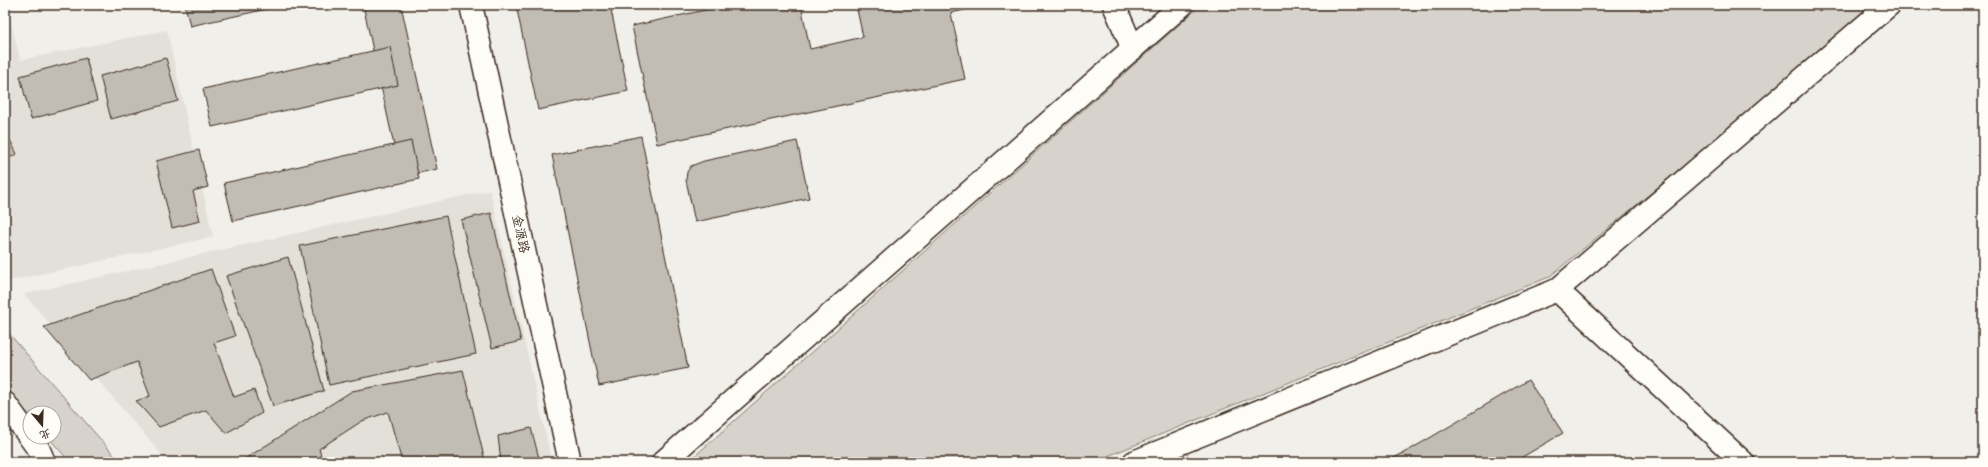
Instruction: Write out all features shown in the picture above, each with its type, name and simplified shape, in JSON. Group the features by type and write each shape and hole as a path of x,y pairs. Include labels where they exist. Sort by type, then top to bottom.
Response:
{"main road":[{"name":"金源路","path":"471,5 570,462"},
{"path":"1114,5 1133,49"},
{"path":"663,462 1182,5"},
{"path":"1134,462 1557,290 1889,5"},
{"path":"1557,290 1742,462"},
{"path":"5,403 39,450 44,462"}],"shaded area":[{"path":"5,5 7,5 20,60 167,30 213,237 5,282"},
{"path":"1201,5 1879,5 1549,277 1093,462 688,462"},
{"path":"490,190 552,462 168,462 24,294"},
{"path":"5,329 120,462 70,462 55,445 62,445 62,405 22,405 22,407 5,388"}],"building":[{"path":"185,5 285,5 190,26"},
{"path":"363,5 401,5 437,169 401,177"},
{"path":"516,5 610,5 628,91 538,110"},
{"path":"728,5 801,5 810,49 863,37 856,5 988,5 951,13 965,79 657,144 632,26"},
{"path":"390,47 398,85 212,127 203,89"},
{"path":"86,58 97,101 31,119 20,76"},
{"path":"166,58 178,101 111,119 100,76"},
{"path":"5,130 17,154 5,160"},
{"path":"641,136 688,368 599,386 552,155"},
{"path":"411,141 419,179 233,221 224,183"},
{"path":"797,141 809,198 695,222 686,180 687,172 691,166 704,161"},
{"path":"199,150 208,187 193,191 200,221 172,228 156,161"},
{"path":"491,213 521,341 492,348 461,220"},
{"path":"446,216 476,354 329,385 300,246"},
{"path":"288,257 324,391 273,406 226,276"},
{"path":"211,269 235,336 214,343 234,397 254,390 262,413 226,433 206,410 159,427 136,401 150,396 137,362 89,380 44,327"},
{"path":"463,370 485,461 402,462 388,412 362,421 319,449 323,462 240,462 352,391"},
{"path":"1528,380 1563,433 1514,462 1386,462 1411,449"},
{"path":"531,428 540,462 501,462 498,436"}]}
